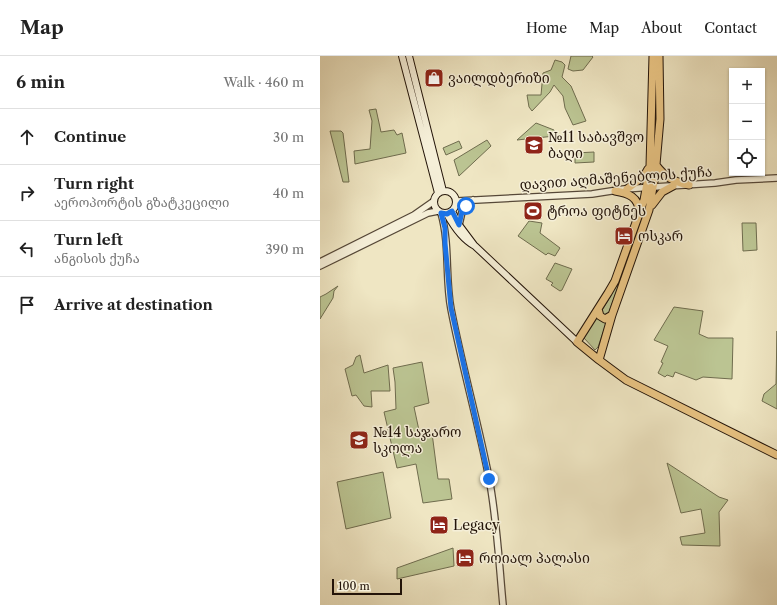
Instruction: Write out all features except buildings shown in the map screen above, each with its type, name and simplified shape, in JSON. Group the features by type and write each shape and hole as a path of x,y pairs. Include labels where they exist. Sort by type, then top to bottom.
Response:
{"main road":[{"path":"402,56 441,192"},
{"path":"409,56 441,192"},
{"path":"627,189 644,176 653,165 653,56"},
{"path":"649,210 650,187 660,120 659,56"},
{"path":"653,165 667,177 677,182 689,184"},
{"path":"598,360 612,315 649,210 659,195 673,186"},
{"path":"577,342 615,281 650,187"},
{"path":"615,191 624,193 634,198 638,203 639,215"},
{"path":"441,192 434,201 434,205 445,212 459,225 474,246"},
{"path":"441,192 452,193 456,197 457,201 456,205 445,212"},
{"path":"445,212 466,241 474,246 598,360 626,380 777,454"},
{"path":"598,309 602,318 605,319 612,315"}],"street":[{"name":"დავით აღმაშენებლის ქუჩა","path":"457,201 560,196 650,187 777,178"},
{"path":"459,225 462,212 466,206 474,200"},
{"path":"320,262 414,215 434,201"},
{"path":"320,266 428,213 445,212 445,243 451,308 489,479 497,535 503,605"}],"green space":[{"path":"571,56 593,57 583,70 573,71 568,69"},
{"path":"555,60 562,62 565,65 562,77 571,86 586,121 573,125 565,108 563,96 554,85 550,92 532,111 529,107 527,95 541,95 543,73 551,70"},
{"path":"376,109 381,132 394,130 397,135 402,133 406,153 355,164 354,151 370,149 372,121 369,110"},
{"path":"536,123 554,130 555,136 517,140"},
{"path":"330,131 341,131 343,133 349,182 343,182"},
{"path":"487,140 491,146 459,176 454,160"},
{"path":"459,141 462,148 446,155 443,148"},
{"path":"594,152 594,162 575,163 575,153"},
{"path":"529,221 542,223 540,233 560,248 555,256 548,253 546,255 518,236"},
{"path":"742,223 756,223 757,250 743,251"},
{"path":"555,263 572,269 562,290 560,291 551,285 553,283 546,279"},
{"path":"622,273 609,312 605,317 601,312"},
{"path":"338,286 334,291 333,298 320,319 320,297"},
{"path":"674,307 703,311 699,334 708,338 733,338 732,379 703,377 696,380 675,372 673,377 667,375 665,377 658,373 663,363 661,362 668,346 654,340"},
{"path":"596,317 601,321 607,321 598,347 595,350 584,338"},
{"path":"777,331 777,409 762,401 764,394 776,384"},
{"path":"360,355 364,373 388,365 390,391 371,391 372,407 364,406 356,395 352,396 345,369 353,365 356,357"},
{"path":"422,362 429,403 414,407 420,435 432,433 438,479 449,479 452,499 423,503 416,464 397,468 384,412 396,409 393,368"},
{"path":"667,463 719,497 728,500 719,512 720,546 682,545 680,537 705,533 701,509 681,513"},
{"path":"383,472 391,518 346,529 337,482"},
{"path":"453,548 454,566 397,579 397,568"}],"place":[{"name":"ვაილდბერიზი","path":"434,78"},
{"name":"№11 საბავშვო ბაღი","path":"534,145"},
{"name":"ტროა ფიტნეს","path":"533,211"},
{"name":"ოსკარ","path":"624,236"},
{"name":"№14 საჯარო სკოლა","path":"359,440"},
{"name":"Legacy","path":"439,525"},
{"name":"როიალ პალასი","path":"465,558"}],"route":[{"path":"466,206 460,217 459,225 452,211 447,214 441,213 445,228 451,308 489,479"}]}
